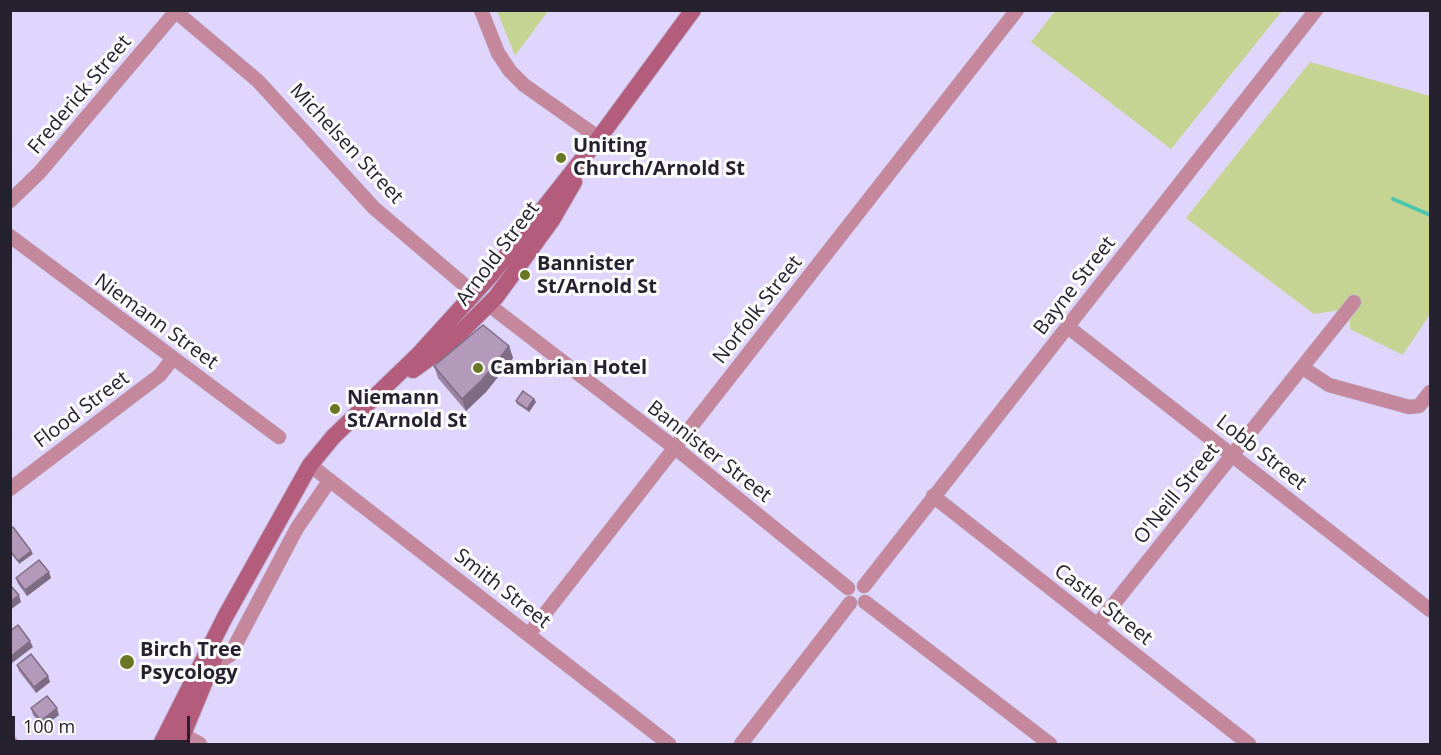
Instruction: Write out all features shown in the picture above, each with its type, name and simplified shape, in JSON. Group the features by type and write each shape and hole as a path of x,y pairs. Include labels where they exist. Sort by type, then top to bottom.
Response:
{"main road":[{"name":"Arnold Street","path":"177,736 243,586 310,465 333,437 378,395 475,294 599,138 693,10"},
{"name":"Arnold Street","path":"378,395 449,344 489,305 552,220 599,138"},
{"name":"Michelsen Street","path":"475,294 489,305"},
{"name":"Arnold Street","path":"161,744 177,736 211,667 243,586"}],"street":[{"path":"481,10 498,53 510,71 524,85 599,138"},
{"name":"Norfolk Street","path":"529,634 1017,10"},
{"name":"Bayne Street","path":"864,586 1316,10"},
{"name":"Frederick Street","path":"10,201 40,172 175,11"},
{"name":"Michelsen Street","path":"175,11 258,81 374,208 475,294"},
{"name":"Niemann Street","path":"10,236 279,437"},
{"name":"O'Neill Street","path":"1097,625 1304,368 1354,302"},
{"name":"Bannister Street","path":"489,305 675,449 848,588"},
{"name":"Lobb Street","path":"1068,327 1431,610"},
{"name":"Flood Street","path":"10,489 160,375 173,358"},
{"path":"1304,368 1329,385 1409,407 1419,406 1431,392"},
{"name":"Smith Street","path":"310,465 669,744"},
{"name":"Arnold Street","path":"211,667 230,656 297,528 330,480"},
{"name":"Castle Street","path":"933,496 1249,744"},
{"path":"854,583 864,586 868,594 865,602 856,606 850,603 846,596 848,588 854,583"},
{"path":"865,602 1050,744"},
{"path":"741,744 850,603"},
{"path":"735,744 752,728"},
{"path":"177,736 200,744"}],"green space":[{"path":"548,10 515,56 497,11"},
{"path":"1055,11 1282,11 1171,149 1031,42"},
{"path":"1310,62 1430,96 1430,314 1403,355 1350,329 1350,318 1340,310 1314,314 1186,218"}],"building":[{"name":"Cambrian Hotel","path":"483,325 509,346 482,380 462,399 434,366"},
{"path":"523,391 534,399 527,409 516,401"},
{"path":"13,527 31,551 18,561 10,553 10,529"},
{"path":"39,560 49,572 25,590 16,578"},
{"path":"10,585 19,595 10,602"},
{"path":"18,625 30,641 10,657 10,631"},
{"path":"31,654 48,676 34,687 17,665"},
{"path":"47,696 57,708 41,721 31,708"}],"waterway":[{"path":"1393,199 1430,215"}],"place":[{"name":"Uniting Church/Arnold St","path":"561,158"},
{"name":"Bannister St/Arnold St","path":"525,275"},
{"name":"Cambrian Hotel","path":"478,368"},
{"name":"Niemann St/Arnold St","path":"335,409"},
{"name":"Birch Tree Psycology","path":"127,662"}]}
